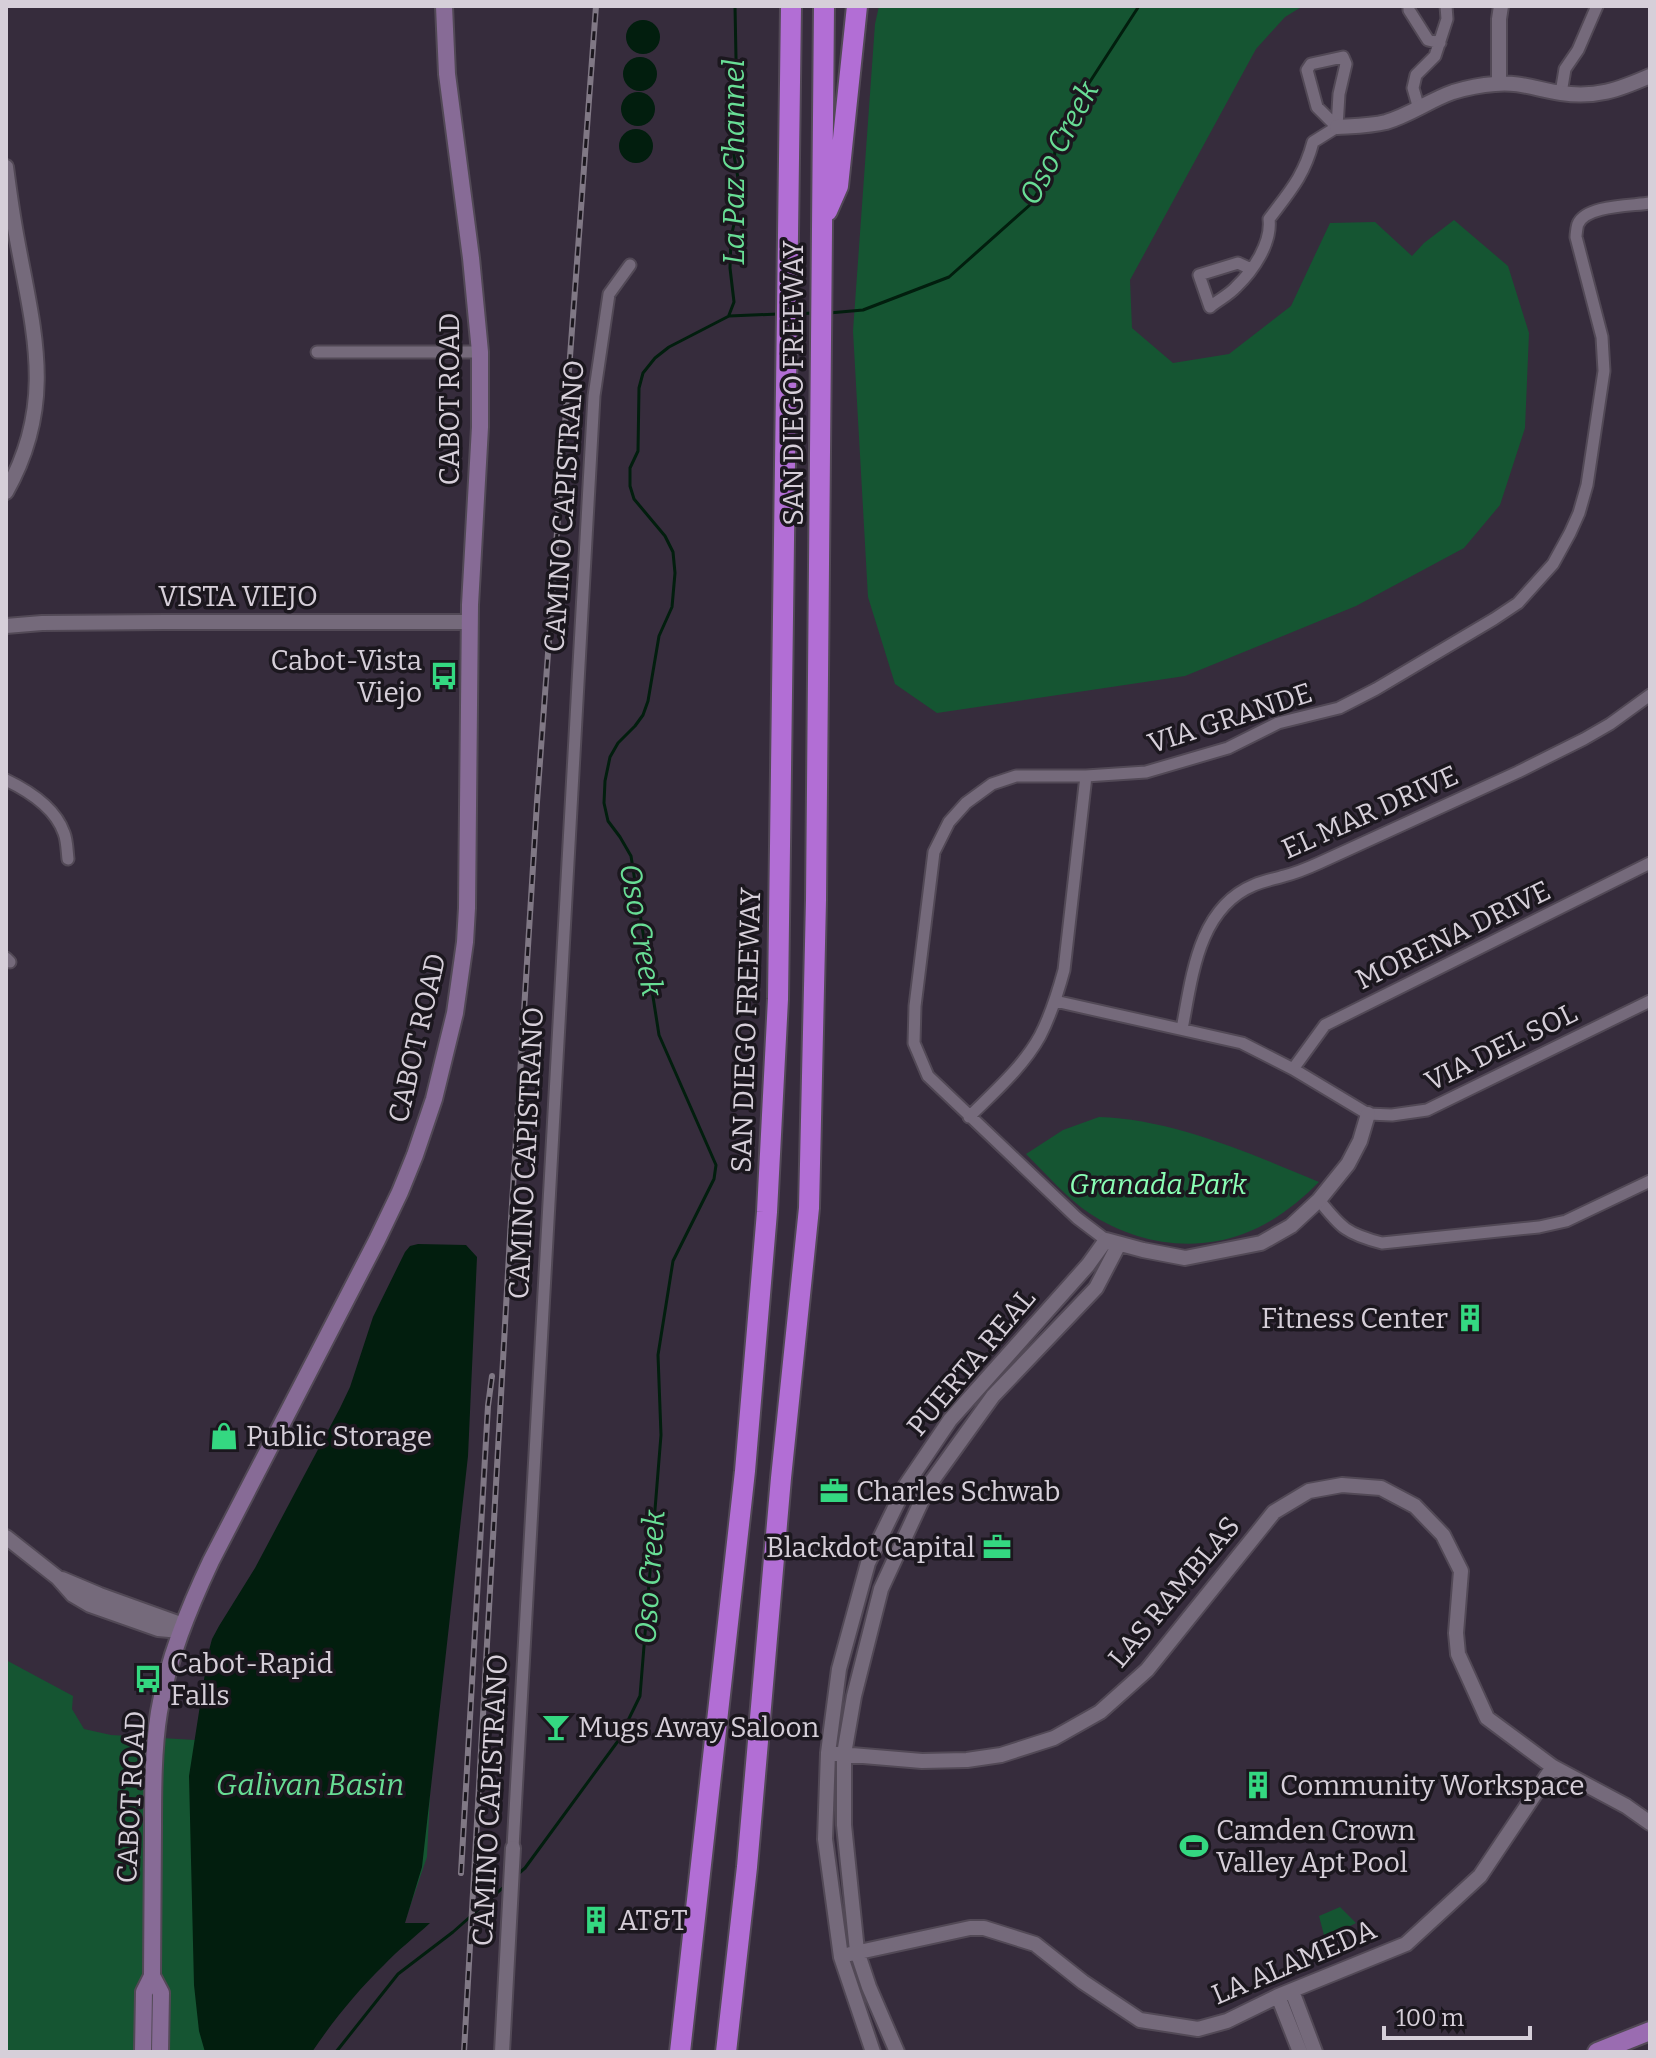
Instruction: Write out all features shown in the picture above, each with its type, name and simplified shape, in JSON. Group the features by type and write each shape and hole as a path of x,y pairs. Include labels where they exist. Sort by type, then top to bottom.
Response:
{"highway":[{"name":"SAN DIEGO FREEWAY","path":"726,2052 747,1867 781,1478 809,1208 816,900 824,6"},
{"path":"822,222 838,186 857,6"},
{"name":"SAN DIEGO FREEWAY","path":"680,2052 745,1471 767,1212 778,999 790,9"},
{"path":"740,2052 747,1867"}],"main road":[{"name":"CABOT ROAD","path":"143,2052 144,1992 152,1976 157,1727 163,1693 181,1631 211,1561 395,1202 434,1099 455,1013 465,942 470,622 480,427 480,352 447,74 444,6"},
{"name":"CABOT ROAD","path":"152,1976 161,1993 160,2052"},
{"path":"1597,2052 1650,2031"}],"street":[{"path":"1409,6 1428,40 1440,43"},
{"path":"1419,109 1413,88 1416,75 1435,56 1447,19 1446,6"},
{"path":"1499,83 1501,6"},
{"path":"1561,93 1565,69 1578,50 1597,6"},
{"path":"1343,57 1346,64 1339,94 1337,127 1317,107 1307,70 1311,64 1343,57"},
{"path":"1251,269 1238,263 1199,275 1210,307 1236,287 1251,269 1271,231 1269,219 1297,183 1313,142 1337,127 1385,122 1451,93 1499,83 1597,95 1650,76"},
{"path":"6,167 37,347 38,379 34,414 23,460 6,492"},
{"name":"VIA GRANDE","path":"1112,1242 1077,1218 928,1076 914,1043 915,1006 934,852 949,822 966,803 992,784 1016,776 1146,772 1228,748 1278,723 1339,708 1518,603 1553,564 1579,513 1587,485 1604,371 1602,337 1576,237 1577,225 1584,215 1594,210 1650,203"},
{"name":"CAMINO CAPISTRANO","path":"502,2052 594,396 609,294 630,265"},
{"path":"317,352 480,352"},
{"name":"VISTA VIEJO","path":"6,626 42,623 470,622"},
{"name":"EL MAR DRIVE","path":"1182,1029 1201,944 1228,901 1253,885 1319,863 1518,772 1610,724 1650,695"},
{"path":"969,1117 1018,1068 1040,1036 1055,1001 1064,970 1086,776"},
{"path":"6,780 38,799 52,813 64,833 68,859"},
{"name":"MORENA DRIVE","path":"1293,1069 1325,1025 1650,863"},
{"path":"1055,1001 1242,1043 1368,1114 1360,1141 1348,1164 1319,1200 1291,1226 1261,1243 1185,1258 1112,1242"},
{"name":"VIA DEL SOL","path":"1368,1114 1392,1115 1427,1110 1650,1001"},
{"path":"1319,1200 1338,1225 1357,1237 1382,1243 1539,1227 1566,1221 1650,1181"},
{"name":"PUERTA REAL","path":"873,2052 841,1957 825,1839 828,1753 839,1669 868,1563 906,1485 950,1420 1112,1242"},
{"name":"PUERTA REAL","path":"897,2052 857,1951 844,1825 844,1754 854,1696 881,1589 929,1485 993,1396 1096,1288 1112,1242"},
{"name":"LAS RAMBLAS","path":"828,1753 922,1761 967,1760 1001,1755 1054,1738 1100,1712 1147,1670 1274,1512 1309,1491 1342,1485 1381,1488 1415,1506 1443,1535 1461,1571 1456,1633 1458,1654 1487,1718 1553,1767 1626,1806 1650,1823"},
{"path":"6,1537 58,1578 175,1622 181,1631"},
{"name":"LA ALAMEDA","path":"841,1957 970,1928 984,1928 1035,1944 1083,1982 1140,2020 1198,2029 1227,2021 1285,1993 1406,1944 1480,1876 1553,1767"},
{"path":"1285,1993 1300,2052"},
{"path":"1285,1993 1315,2052"}],"green space":[{"path":"879,6 1303,6 1285,17 1256,49 1130,280 1132,328 1173,363 1229,354 1291,306 1330,223 1375,222 1412,256 1454,220 1508,266 1529,333 1525,428 1500,505 1464,548 1356,606 1185,676 937,713 895,684 868,597 853,331 875,24"},
{"name":"Granada Park","path":"1099,1117 1127,1119 1183,1131 1319,1182 1284,1212 1243,1234 1224,1240 1184,1244 1144,1238 1125,1232 1089,1213 1026,1154 1063,1130"},
{"name":"Galivan Basin","path":"455,1277 427,1857 405,1921 285,2052 6,2052 6,1660 73,1696 72,1709 84,1729 111,1735 212,1741"},
{"path":"1340,1907 1356,1923 1325,1939 1319,1916"}],"water":[{"path":"643,20 655,25 660,37 655,49 643,54 631,49 626,37 631,25"},
{"path":"640,57 652,62 657,74 652,86 640,91 628,86 623,74 628,62"},
{"path":"638,92 650,97 655,109 650,121 638,126 626,121 621,109 626,97"},
{"path":"636,129 648,134 653,146 648,158 636,163 624,158 619,146 624,134"},
{"name":"Galivan Basin","path":"466,1245 477,1257 468,1456 422,1867 405,1923 430,1923 364,1985 312,2052 205,2052 199,2031 194,1985 189,1776 208,1654 212,1639 255,1568 340,1408 373,1317 405,1252 410,1246"}],"waterway":[{"name":"La Paz Channel","path":"729,315 734,302 730,268 731,237 739,203 733,150 737,111 735,6"},
{"name":"Oso Creek","path":"829,313 863,310 949,277 1031,204 1054,164 1056,134 1139,6"},
{"name":"Oso Creek","path":"793,314 814,313"},
{"name":"Oso Creek","path":"518,1874 618,1741 640,1696 661,1435 658,1355 673,1261 714,1179 716,1165 659,1035 631,856 608,821 604,803 610,757 643,715 648,701 659,636 672,607 675,573 673,552 665,536 634,499 630,486 630,468 638,451 639,388 643,373 669,347 729,316 778,314"},
{"name":"Oso Creek","path":"336,2052 398,1974 453,1932 506,1885"}],"railway":[{"path":"464,2052 537,802 596,6"},
{"path":"461,1873 492,1376"}],"place":[{"name":"Cabot-Vista Viejo","path":"444,676"},
{"name":"Fitness Center","path":"1470,1318"},
{"name":"Public Storage","path":"224,1436"},
{"name":"Charles Schwab","path":"834,1491"},
{"name":"Blackdot Capital","path":"997,1547"},
{"name":"Cabot-Rapid Falls","path":"148,1679"},
{"name":"Mugs Away Saloon","path":"556,1727"},
{"name":"Community Workspace","path":"1258,1785"},
{"name":"Camden Crown Valley Apt Pool","path":"1194,1846"},
{"name":"AT&T","path":"596,1920"}]}
